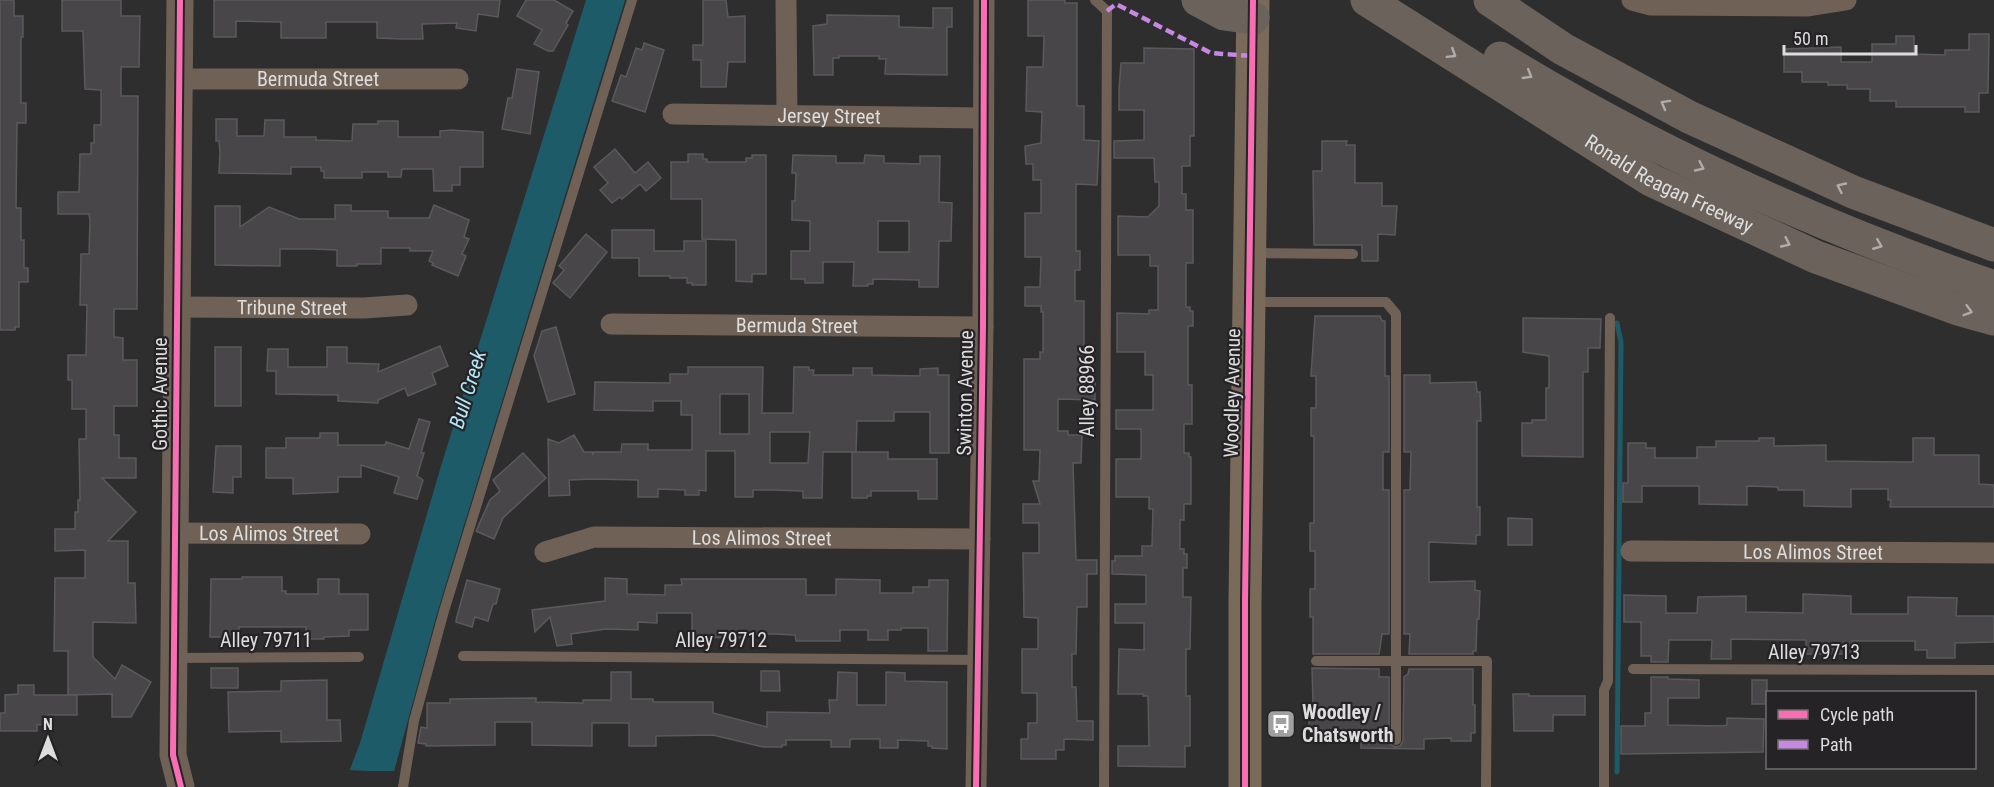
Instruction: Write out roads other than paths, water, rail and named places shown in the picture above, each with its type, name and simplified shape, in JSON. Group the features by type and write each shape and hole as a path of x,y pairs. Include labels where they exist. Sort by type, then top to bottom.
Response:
{"highway":[{"path":"1198,0 1224,14 1253,9"},
{"name":"Ronald Reagan Freeway","path":"1367,0 1651,180 1816,257 1958,309 1994,319"},
{"path":"1407,0 1581,107 1691,162 1795,212 1910,258 1994,287"},
{"path":"1490,0 1563,49 1689,117 1853,192 1994,245"}],"main road":[{"name":"Woodley Avenue","path":"1245,787 1253,9"}],"street":[{"name":"Gothic Avenue","path":"180,0 173,754 181,787"},
{"path":"786,0 787,116"},
{"name":"Swinton Avenue","path":"976,787 984,0"},
{"path":"1632,0 1651,5 1808,6 1846,0"},
{"name":"Bermuda Street","path":"178,79 458,79"},
{"name":"Jersey Street","path":"673,114 983,118"},
{"name":"Tribune Street","path":"176,307 364,308 407,305"},
{"name":"Bermuda Street","path":"611,324 982,327"},
{"name":"Los Alimos Street","path":"176,533 360,534"},
{"name":"Los Alimos Street","path":"545,552 594,537 980,539"},
{"name":"Los Alimos Street","path":"1631,551 1994,553"}],"lane":[{"path":"403,787 414,721 444,611 632,0"},
{"name":"Alley 88966","path":"1095,0 1107,11 1104,787"},
{"path":"1250,253 1353,254"},
{"path":"1249,302 1386,302 1396,314 1396,740"},
{"path":"1604,787 1604,690 1608,681 1610,318"},
{"name":"Alley 79712","path":"463,656 979,660"},
{"name":"Alley 79711","path":"174,658 358,657"},
{"path":"1316,661 1486,661 1486,787"},
{"name":"Alley 79713","path":"1633,669 1994,670"}],"water":[{"name":"Bull Creek","path":"586,0 625,0 438,610 393,775 346,787 441,466"}],"waterway":[{"path":"1617,323 1621,342 1617,772"}],"place":[{"name":"Woodley / Chatsworth","path":"1281,724"}]}
